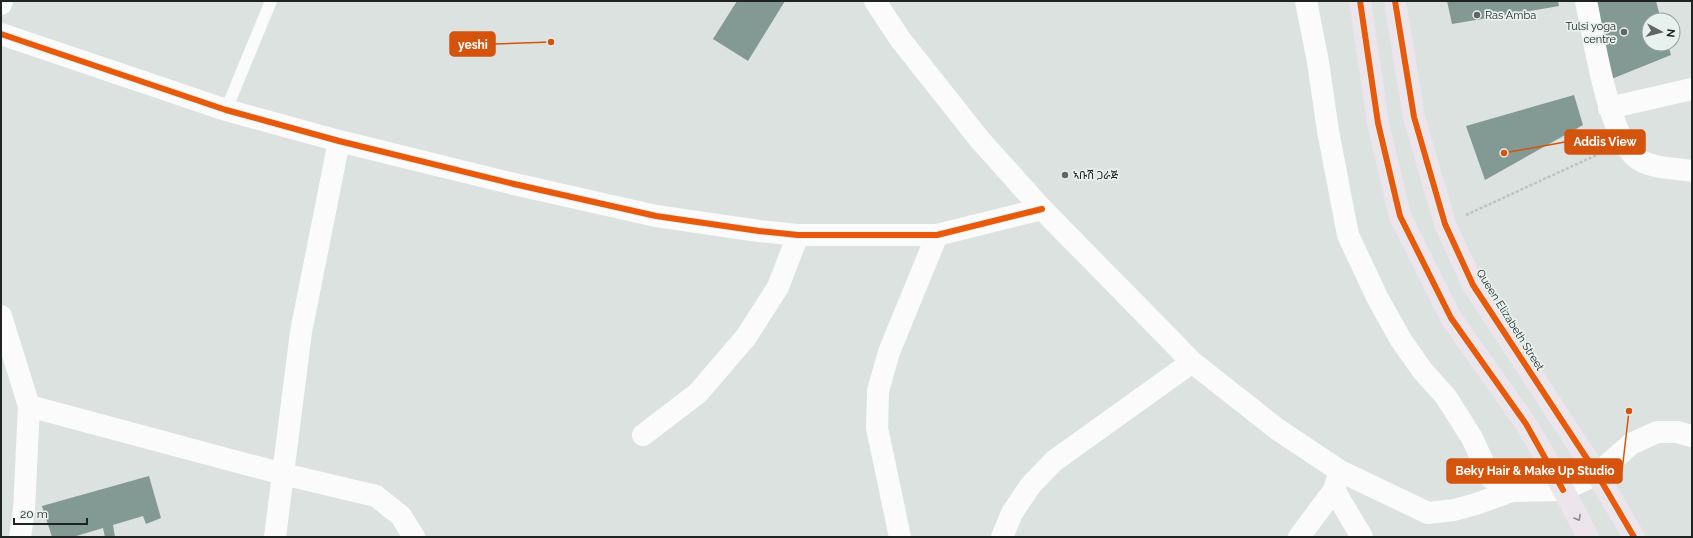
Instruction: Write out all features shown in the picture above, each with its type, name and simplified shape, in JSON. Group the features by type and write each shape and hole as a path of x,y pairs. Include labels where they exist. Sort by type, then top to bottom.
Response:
{"main road":[{"path":"1360,1 1378,124 1400,216 1451,318 1526,424 1564,490 1588,537"},
{"name":"Queen Elizabeth Street","path":"1395,1 1414,118 1445,224 1474,285 1597,474 1634,537"}],"street":[{"path":"875,1 900,39 980,140 1042,209 1192,362 1277,429 1337,480 1428,513 1454,510 1512,491 1564,490 1597,474 1631,444 1657,432 1677,432 1692,436"},
{"path":"1306,1 1318,62 1328,131 1348,236 1378,299 1400,340 1422,370 1446,397 1472,438 1490,477 1512,491"},
{"path":"1586,1 1609,108 1623,142 1637,158 1648,164 1692,171"},
{"path":"1,34 226,110 339,141 514,184 656,216 759,231 798,235 937,235 1042,209"},
{"path":"1609,108 1692,89"},
{"path":"275,537 301,332 339,141"},
{"path":"643,435 698,393 746,337 778,287 798,235"},
{"path":"900,537 877,428 878,391 889,352 937,235"},
{"path":"1,316 28,406 24,510 20,537"},
{"path":"1002,537 1012,513 1030,486 1054,461 1192,362"},
{"path":"28,406 283,474 376,496 401,516 414,537"},
{"path":"1299,537 1337,480"},
{"path":"1337,480 1362,537"}],"lane":[{"path":"226,110 271,1"}],"path":[{"path":"1445,224 1535,184 1623,142"}],"building":[{"path":"737,1 785,1 748,61 713,39"},
{"name":"Ras Amba","path":"1447,1 1558,1 1559,6 1452,24"},
{"name":"Tulsi yoga centre","path":"1591,1 1656,1 1659,12 1641,12 1641,52 1670,52 1671,55 1609,80"},
{"path":"1574,95 1583,125 1485,180 1466,126"},
{"path":"149,476 161,518 146,524 143,516 113,525 115,537 105,537 103,528 73,537 52,537 42,506"}],"cycle path":[{"path":"1360,1 1378,123 1400,216 1451,318 1526,424 1563,490"},
{"path":"1395,1 1414,117 1445,224 1473,285 1597,474 1634,537"},
{"path":"1,34 226,110 339,141 514,184 656,216 759,231 798,235 937,235 1042,209"}],"place":[{"name":"Ras Amba","path":"1477,15"},
{"name":"Tulsi yoga centre","path":"1624,32"},
{"name":"yeshi","path":"551,42"},
{"name":"Addis View","path":"1504,153"},
{"name":"ኣቡሽ ጋራጅ","path":"1065,175"},
{"name":"Beky Hair & Make Up Studio","path":"1629,411"}]}
